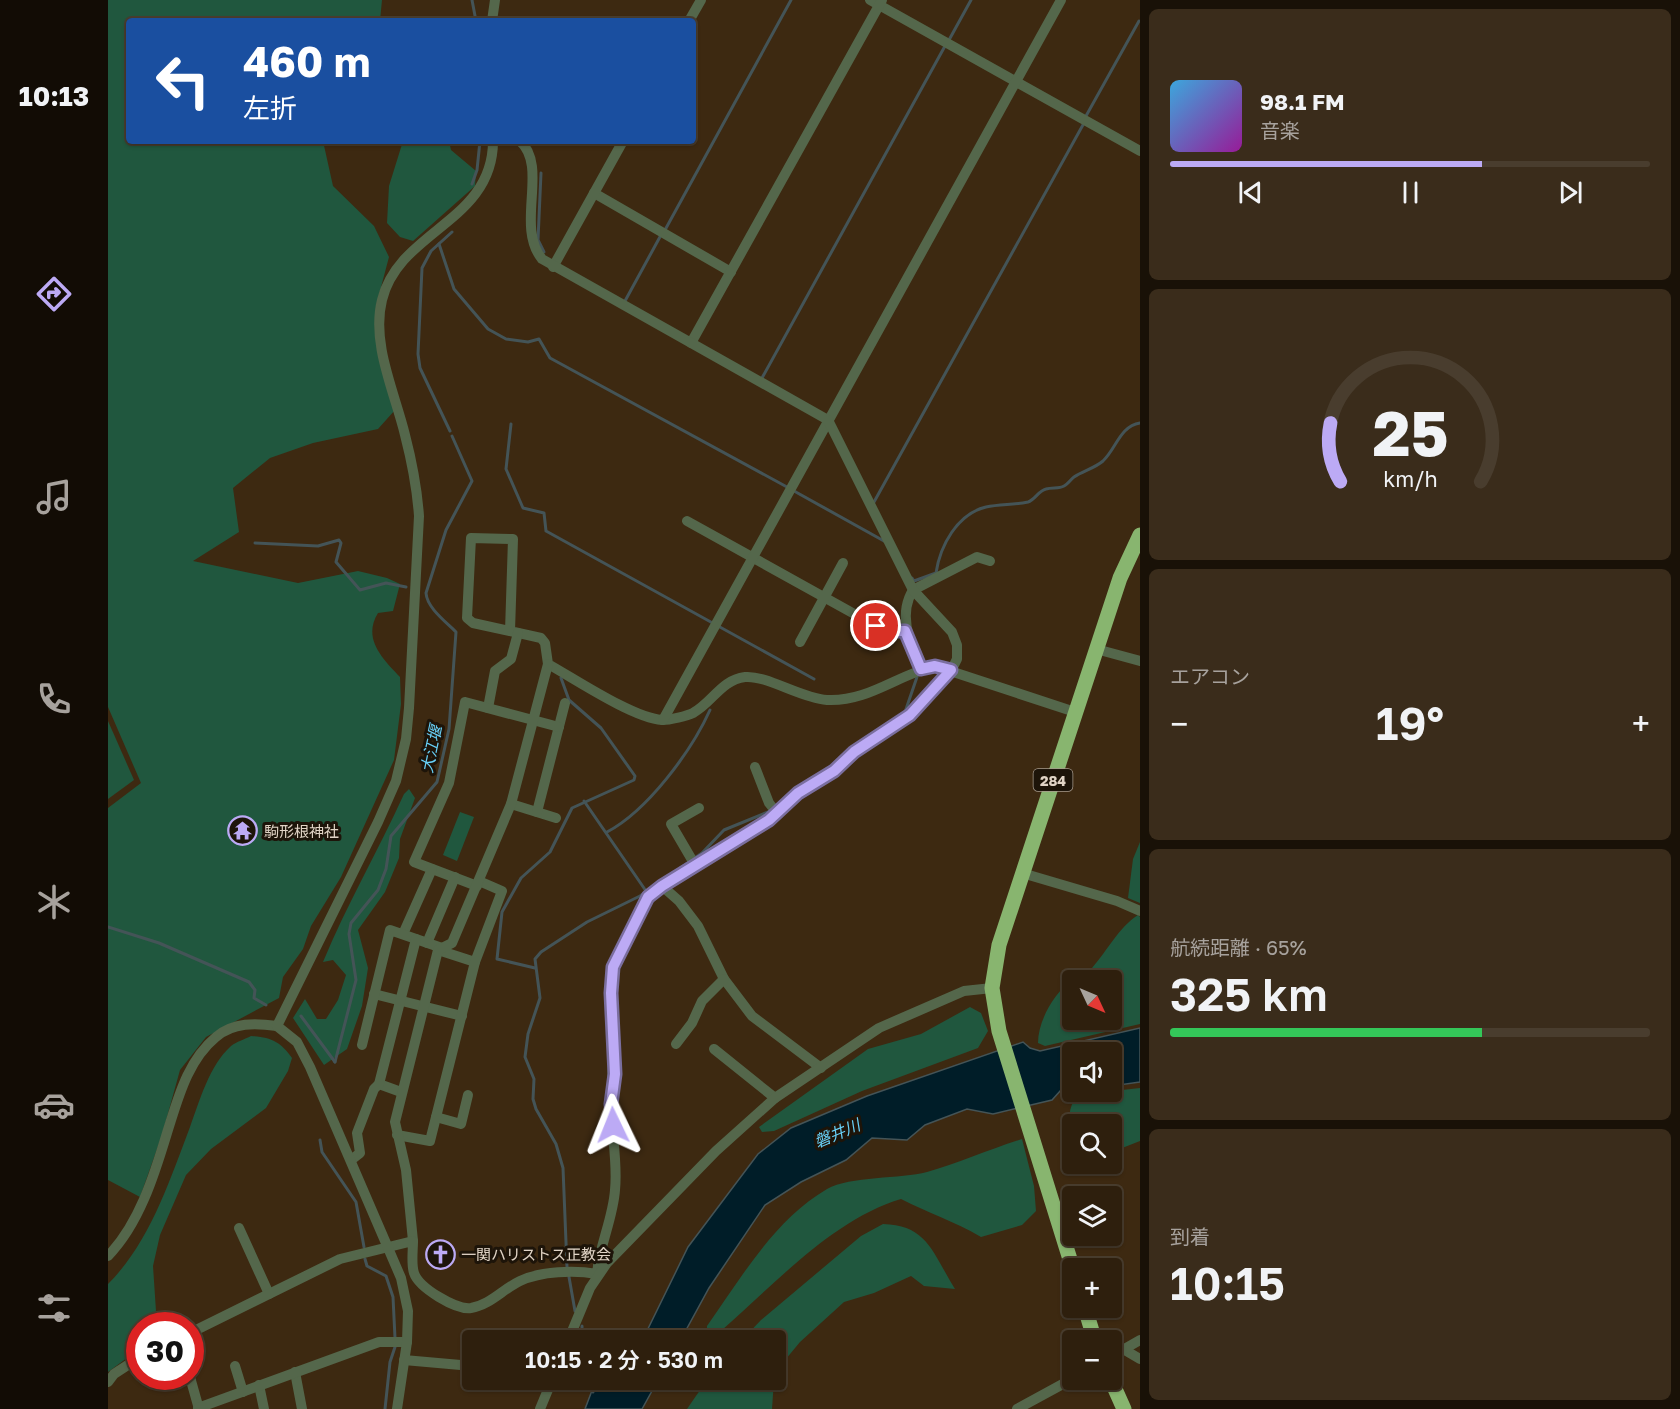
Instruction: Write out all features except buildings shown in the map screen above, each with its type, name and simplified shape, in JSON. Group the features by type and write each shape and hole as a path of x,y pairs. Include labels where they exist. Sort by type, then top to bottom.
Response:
{"highway":[{"name":"284","path":"1069,1258 999,1031 992,988 999,945 1022,873 1120,578 1140,535"},
{"path":"1115,1390 1124,1409"}],"street":[{"path":"492,18 495,0"},
{"path":"691,18 701,0"},
{"path":"663,720 1061,0"},
{"path":"691,343 877,2 1140,151"},
{"path":"277,1026 378,822 396,781 406,739 419,516 416,482 383,353 379,325 381,301 390,279 405,258 462,209 482,188 492,163 493,144"},
{"path":"522,144 530,155 533,245 542,259 828,420 914,590 952,632 957,659 951,670 910,715 854,752 834,771 798,793 777,813 648,897 613,967 611,993 615,1074 611,1104 616,1189 611,1222 598,1260 597,1274 573,1330"},
{"path":"553,267 621,144"},
{"path":"594,193 731,272"},
{"path":"687,521 752,559 886,631 905,631"},
{"path":"488,708 495,671 511,659 514,632 513,539 471,538 466,618 472,623 514,632 541,638 545,643 548,664 512,804 452,943 440,949 423,1006 395,1122 406,1170 414,1274 421,1283 458,1306 471,1308 495,1298 520,1281 542,1275 597,1274 716,1150 775,1098 879,1028 964,991 992,988"},
{"path":"921,669 905,631 908,598 914,590 977,557 990,561"},
{"path":"800,642 843,563"},
{"path":"1096,649 1140,661"},
{"path":"548,664 636,712 663,720 692,714 709,701 727,682 746,677 764,680 804,697 846,700 869,694 921,669 935,666 1075,712"},
{"path":"397,1135 430,1141 475,962 502,891 414,862 449,783 465,702 559,727"},
{"path":"537,812 565,703"},
{"path":"755,767 769,803 777,813"},
{"path":"512,804 556,818"},
{"path":"695,865 671,824 699,808"},
{"path":"403,934 432,869"},
{"path":"1022,873 1118,901 1140,911"},
{"path":"351,1160 360,1153 357,1133 374,1089 379,1084 400,1000 422,941 454,877"},
{"path":"662,886 679,901 698,926 724,979 752,1016 821,1068"},
{"path":"362,1045 390,930 475,962"},
{"path":"676,1044 692,1023 702,1001 724,979"},
{"path":"374,994 462,1016"},
{"path":"108,1256 139,1210 189,1068 217,1035 238,1026 256,1023 277,1026 297,1042 351,1160 401,1278 408,1311 407,1342 398,1409"},
{"path":"714,1048 775,1098"},
{"path":"379,1084 401,1092"},
{"path":"436,1117 461,1124 468,1095"},
{"path":"239,1228 269,1294"},
{"path":"204,1326 340,1259 413,1241"},
{"path":"1123,1349 1140,1340"},
{"path":"193,1390 198,1408 379,1342 407,1342"},
{"path":"1123,1349 1140,1359"},
{"path":"404,1360 462,1365"},
{"path":"108,1382 114,1374 126,1366"},
{"path":"235,1366 243,1392"},
{"path":"295,1372 302,1409"},
{"path":"1017,1409 1062,1384"},
{"path":"259,1385 264,1409"},
{"path":"540,1409 548,1390"}],"green space":[{"path":"108,0 382,0 380,18 126,18 126,144 324,144 333,186 374,226 389,257 376,306 395,410 378,429 313,443 270,458 233,488 239,532 193,561 298,583 358,571 387,578 400,584 393,611 378,613 372,631 373,640 381,656 400,677 401,704 394,760 341,877 311,926 303,949 283,977 279,998 206,1037 180,1070 162,1135 140,1197 108,1180 108,808 141,783 108,707"},
{"path":"402,144 450,144 451,150 476,171 475,186 413,241 400,237 387,223 389,186"},
{"path":"108,721 134,780 108,799"},
{"path":"409,789 415,798 400,839 399,858 385,892 358,930 368,968 362,1006 347,1049 324,1065 293,1018 305,999 317,1019 326,1019 338,1000 346,975 333,960 323,962 404,794"},
{"path":"460,812 474,817 457,861 443,855"},
{"path":"1140,842 1140,903 1128,898 1133,859"},
{"path":"1138,915 1140,917 1140,1024 1122,1028 1122,970 1090,970 1131,920"},
{"path":"1062,989 1062,1030 1114,1030 1045,1046 1038,1043 1044,1017"},
{"path":"970,1007 981,1013 988,1031 978,1048 862,1091 774,1131 762,1132 759,1127 868,1049 921,1034"},
{"path":"251,1036 270,1039 279,1044 292,1058 288,1071 266,1108 211,1149 186,1175 160,1235 153,1266 156,1312 126,1312 126,1359 108,1372 108,1284 136,1249 157,1210 211,1073 223,1054 238,1042"},
{"path":"1140,1088 1140,1141 1122,1148 1122,1114 1070,1114 1074,1102 1122,1102 1122,1090"},
{"path":"1022,1139 1034,1186 1036,1211 1022,1225 981,1237 901,1199 876,1209 828,1237 784,1273 722,1330 707,1330 707,1326 746,1270 775,1233 808,1202 827,1189 849,1182 927,1172"},
{"path":"883,1224 910,1230 928,1244 955,1289 924,1286 911,1276 874,1293 844,1302 800,1342 786,1359 786,1330 751,1330 761,1320 861,1236"},
{"path":"700,1390 773,1390 772,1409 687,1409"}],"water":[{"path":"1140,1028 1140,1082 1122,1085 1122,1042 1079,1042"},
{"name":"磐井川","path":"1023,1042 1030,1048 1040,1051 1062,1046 1062,1090 1052,1100 993,1114 967,1109 925,1125 907,1140 872,1138 846,1160 801,1182 765,1205 709,1288 686,1330 647,1330 688,1247 758,1154 791,1128 867,1096"},
{"path":"592,1390 652,1390 642,1409 585,1409"}],"waterway":[{"name":"大江堰","path":"472,0 475,18"},
{"path":"665,230 791,0"},
{"path":"949,40 971,0"},
{"path":"1086,116 1139,21"},
{"path":"762,378 945,46"},
{"path":"874,502 1084,123"},
{"name":"大江堰","path":"472,184 477,170 480,144"},
{"path":"541,173 538,240 544,252"},
{"name":"大江堰","path":"450,431 420,368 418,354 422,268 431,251 452,232"},
{"path":"625,301 661,235"},
{"path":"439,244 454,289 488,329 506,339 528,342 539,339 550,358 787,487"},
{"path":"912,578 914,581 936,573 946,542 958,524 967,516 986,507 1028,502 1043,490 1064,486 1074,477 1103,461 1123,433 1133,425 1140,423"},
{"path":"511,424 506,469 523,508 544,513 546,531 814,679"},
{"name":"大江堰","path":"335,1062 356,980 349,934 351,923 378,890 386,869 391,836 437,782 449,729 456,632 433,609 426,593 446,530 472,481 452,436"},
{"path":"794,491 884,541"},
{"path":"255,543 318,546 339,540 341,543 336,562 360,590 386,583 406,587"},
{"path":"901,635 915,668"},
{"path":"904,715 917,677"},
{"path":"535,968 497,959 502,912 521,878 550,852 572,808 634,780 635,776 601,728 569,700 561,678"},
{"path":"607,832 637,810 666,779 692,744 710,710"},
{"path":"584,801 646,891"},
{"path":"567,1267 563,1168 556,1144 536,1109 533,1099 534,1079 525,1057 528,1034 540,998 535,959 541,952 587,922 640,896 702,853 724,830 773,810"},
{"path":"108,927 159,943 249,982 255,990 254,998 266,1005"},
{"path":"301,1016 335,1062"},
{"name":"大江堰","path":"320,1140 322,1152 356,1202 364,1247"},
{"name":"大江堰","path":"365,1259 367,1266 386,1276 393,1297 395,1338"},
{"path":"569,1277 575,1311"},
{"name":"大江堰","path":"385,1409 390,1362 395,1347"}],"place":[{"name":"駒形根神社","path":"243,831"},
{"name":"一関ハリストス正教会","path":"440,1254"}],"route":[{"path":"613,1125 611,1104 615,1074 611,993 613,967 648,897 769,820 798,793 834,771 854,752 910,715 951,670 935,666 921,669 905,631 886,631 876,626"}]}
